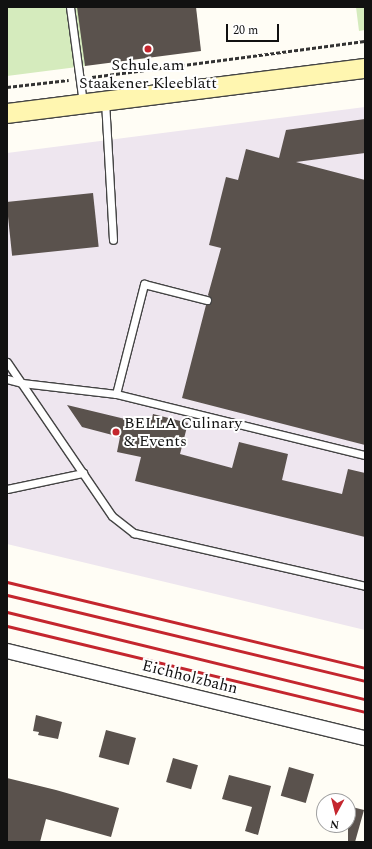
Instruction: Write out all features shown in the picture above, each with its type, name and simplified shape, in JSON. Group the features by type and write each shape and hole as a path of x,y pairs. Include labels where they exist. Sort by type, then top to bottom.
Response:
{"main road":[{"path":"7,113 365,68"}],"street":[{"name":"Eichholzbahn","path":"7,651 365,738"}],"lane":[{"path":"70,7 83,103"},
{"path":"105,100 113,240"},
{"path":"116,394 144,284 207,300"},
{"path":"7,362 112,516 134,533 365,586"},
{"path":"7,379 22,383 116,394 365,455"},
{"path":"7,489 83,473"}],"path":[{"path":"7,88 365,41"}],"shaded area":[{"path":"365,107 365,630 7,544 7,153"}],"green space":[{"path":"7,7 79,7 85,66 7,76"},
{"path":"356,7 365,7 365,30 359,31"}],"building":[{"path":"77,7 196,7 201,51 85,66"},
{"path":"365,119 365,153 296,162 365,180 365,445 182,398 206,305 210,304 212,301 208,295 221,248 209,245 226,177 238,180 246,149 279,158 286,130"},
{"path":"93,193 99,247 12,256 7,202"},
{"path":"67,405 150,425 153,414 188,423 180,454 232,468 239,442 288,454 282,480 342,494 348,469 365,473 365,537 135,481 141,457 117,452 120,437 82,427"},
{"path":"36,715 62,722 58,739 38,735 39,732 33,731"},
{"path":"106,730 136,738 129,765 99,757"},
{"path":"173,758 198,765 191,789 166,782"},
{"path":"289,767 314,774 306,803 281,796"},
{"path":"229,775 271,786 258,835 245,831 252,807 222,799"},
{"path":"7,778 119,808 111,837 46,819 40,842 7,842"},
{"path":"356,808 364,810 355,842 348,842 348,833 356,833"}],"railway":[{"path":"7,582 365,668"},
{"path":"7,595 365,681"},
{"path":"7,612 365,699"},
{"path":"7,626 365,712"}],"place":[{"name":"Schule am Staakener Kleeblatt","path":"148,49"},
{"name":"BELLA Culinary & Events","path":"116,432"}]}
